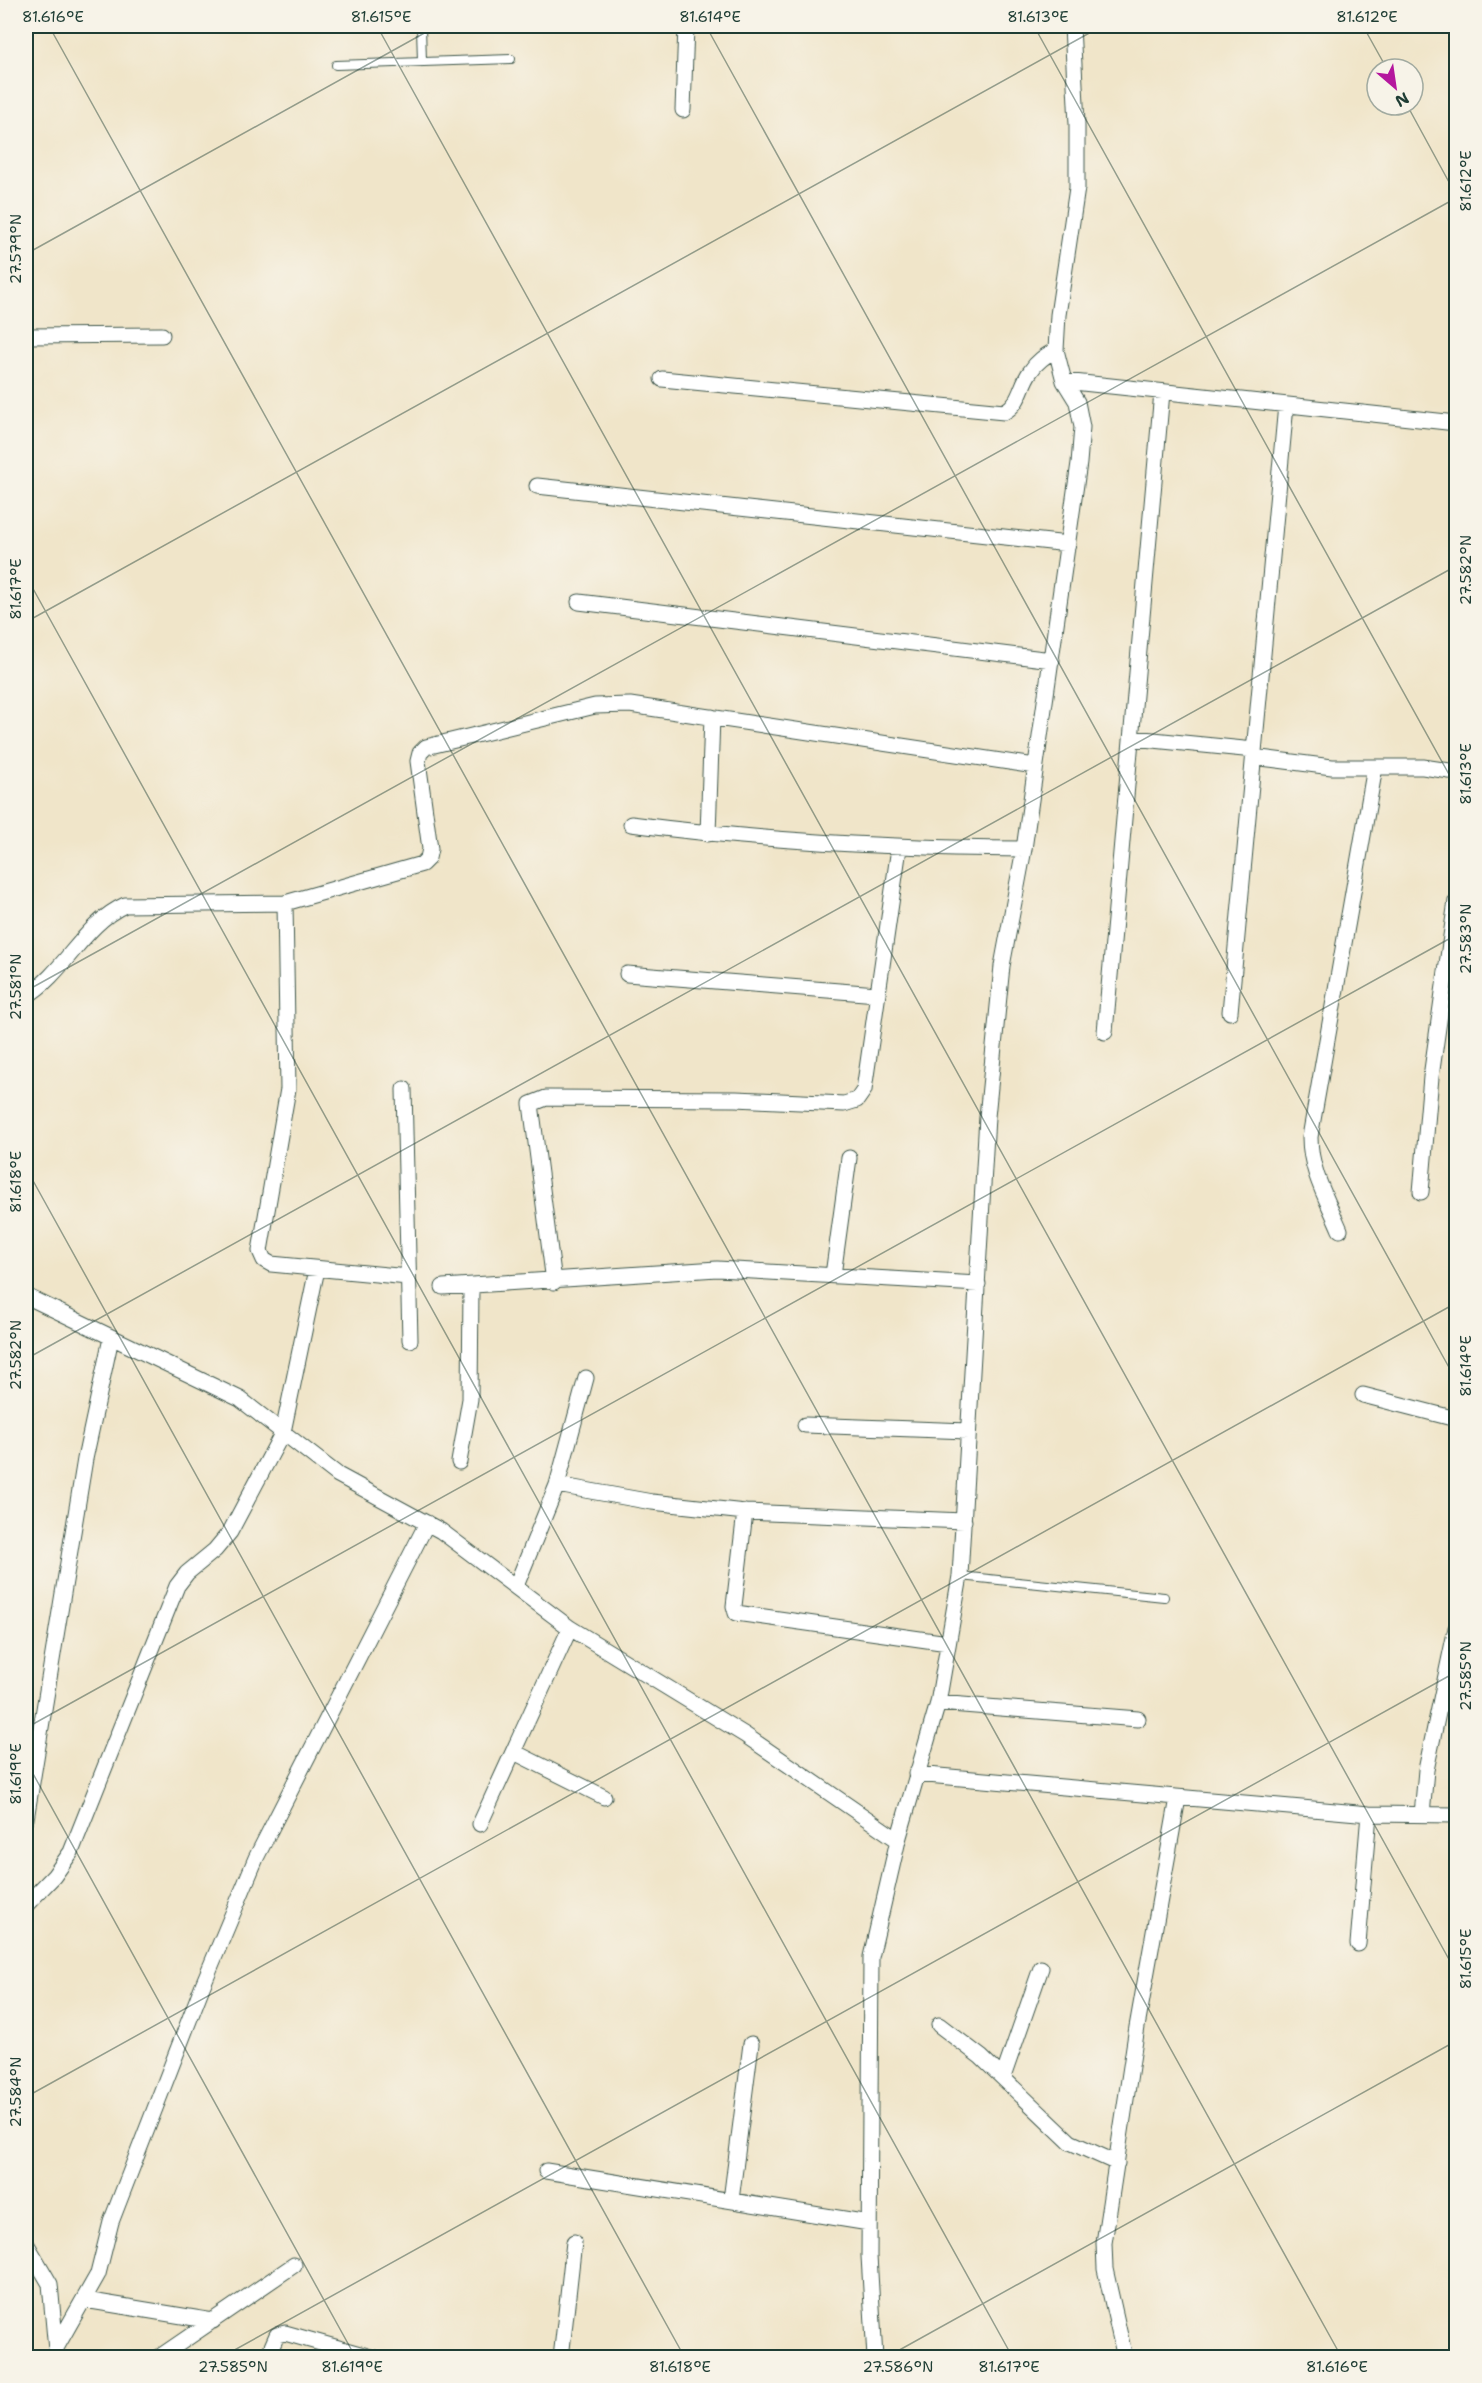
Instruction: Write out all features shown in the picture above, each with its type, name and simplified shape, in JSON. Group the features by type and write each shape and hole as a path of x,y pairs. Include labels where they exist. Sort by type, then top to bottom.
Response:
{"street":[{"path":"683,110 686,26"},
{"path":"875,2358 869,2223 872,1958 898,1840 938,1703 960,1576 987,1117 1002,966 1024,849 1068,544 1082,428 1077,402 1064,381 1056,350 1058,315 1077,188 1077,124 1072,26"},
{"path":"26,336 162,335"},
{"path":"662,379 1004,412 1016,403 1028,374 1039,359 1056,350"},
{"path":"1064,381 1456,423"},
{"path":"1105,1032 1133,738 1162,392"},
{"path":"1230,1012 1286,405"},
{"path":"537,486 1068,544"},
{"path":"579,602 1052,660"},
{"path":"26,996 42,985 107,913 125,905 285,903 412,868 428,858 430,849 418,761 420,753 426,747 595,706 616,704 712,717 1035,766"},
{"path":"708,834 712,717"},
{"path":"1133,738 1332,766 1423,767 1456,772"},
{"path":"1340,1230 1314,1171 1310,1156 1310,1137 1375,767"},
{"path":"631,824 708,834 899,848 1024,849"},
{"path":"554,1282 531,1104 546,1098 725,1099 844,1104 857,1100 864,1090 899,848"},
{"path":"1421,1192 1431,1077 1456,901"},
{"path":"285,903 288,1089 260,1251 264,1260 271,1264 408,1277"},
{"path":"627,974 877,994"},
{"path":"404,1089 410,1340"},
{"path":"833,1275 849,1158"},
{"path":"26,1905 54,1876 71,1852 177,1586 187,1573 215,1551 230,1532 283,1432 317,1269"},
{"path":"443,1287 554,1282 717,1269 978,1284"},
{"path":"459,1462 470,1399 471,1286"},
{"path":"26,1296 240,1399 338,1475 427,1523 516,1586 570,1628 745,1735 898,1840"},
{"path":"26,1818 85,1459 111,1338"},
{"path":"516,1586 557,1485 586,1378"},
{"path":"1364,1395 1456,1419"},
{"path":"806,1425 968,1431"},
{"path":"557,1485 652,1502 745,1512 964,1521"},
{"path":"745,1512 734,1606 736,1612 742,1616 948,1643"},
{"path":"57,2353 98,2274 111,2222 202,1987 256,1858 427,1523"},
{"path":"480,1824 570,1628"},
{"path":"1422,1815 1426,1770 1456,1628"},
{"path":"938,1703 1138,1719"},
{"path":"514,1752 604,1797"},
{"path":"916,1774 1369,1814 1456,1815"},
{"path":"1125,2358 1104,2256 1137,2027 1178,1798"},
{"path":"1359,1944 1369,1814"},
{"path":"1003,2077 1041,1968"},
{"path":"939,2025 1003,2077 1070,2142 1117,2163"},
{"path":"731,2200 751,2044"},
{"path":"546,2171 869,2223"},
{"path":"561,2358 574,2242"},
{"path":"26,2244 50,2284 57,2353"},
{"path":"158,2358 294,2265"},
{"path":"85,2300 213,2320"},
{"path":"267,2358 277,2335 285,2333 368,2357"}],"lane":[{"path":"421,26 422,62"},
{"path":"336,65 511,59"},
{"path":"960,1576 1164,1597"}]}
